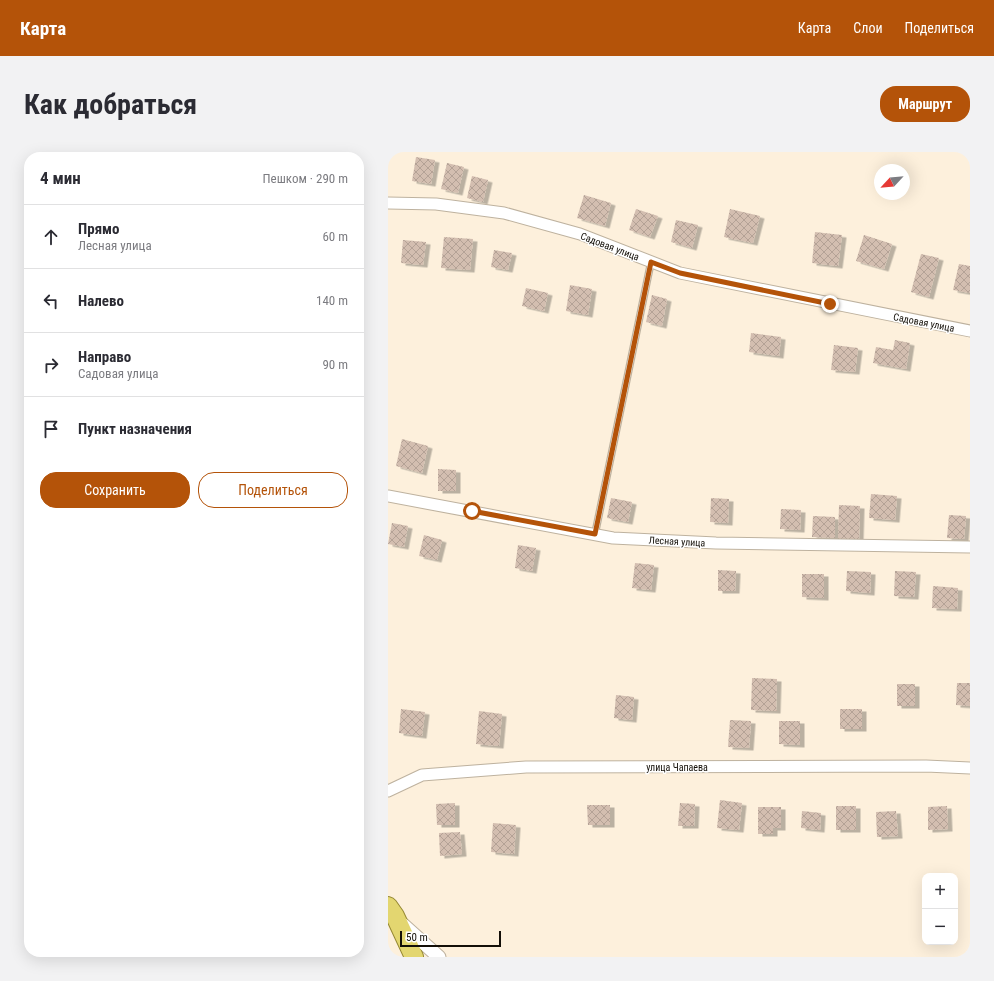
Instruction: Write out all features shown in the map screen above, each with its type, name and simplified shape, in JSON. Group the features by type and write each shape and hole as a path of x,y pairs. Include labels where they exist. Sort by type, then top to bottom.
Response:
{"highway":[{"path":"391,911 414,957"}],"street":[{"name":"Садовая улица","path":"388,203 436,204 504,213 580,234 680,273 970,331"},
{"name":"Лесная улица","path":"388,496 613,538 716,543 970,547"},
{"name":"улица Чапаева","path":"388,791 422,775 526,767 926,766 970,768"},
{"path":"391,911 439,957"}],"lane":[{"path":"595,534 651,262"}],"building":[{"path":"416,157 435,160 431,184 412,181"},
{"path":"447,163 464,167 458,193 441,189"},
{"path":"472,176 488,180 483,202 467,198"},
{"path":"584,195 611,203 605,226 577,218"},
{"path":"636,209 658,216 650,237 629,230"},
{"path":"730,209 760,216 753,243 724,237"},
{"path":"676,220 698,225 692,248 671,242"},
{"path":"815,232 842,235 838,266 812,263"},
{"path":"864,235 892,244 884,269 856,261"},
{"path":"444,237 473,239 470,270 441,268"},
{"path":"403,240 426,242 423,265 401,263"},
{"path":"494,250 512,253 508,270 491,267"},
{"path":"921,254 939,258 929,297 911,292"},
{"path":"959,264 970,266 970,293 953,290"},
{"path":"570,285 592,289 588,315 566,311"},
{"path":"526,288 548,293 544,311 522,306"},
{"path":"652,295 667,299 662,326 646,322"},
{"path":"751,333 781,337 779,356 749,352"},
{"path":"895,340 910,343 906,369 873,363 876,347 893,350"},
{"path":"834,345 858,348 855,372 831,370"},
{"path":"402,439 428,446 422,473 396,466"},
{"path":"438,469 456,470 456,491 438,491"},
{"path":"871,494 897,496 895,520 869,518"},
{"path":"611,498 632,502 628,522 607,518"},
{"path":"711,498 729,499 728,523 710,522"},
{"path":"839,505 860,506 859,540 838,539"},
{"path":"781,509 801,510 800,530 780,529"},
{"path":"949,515 966,516 964,539 947,538"},
{"path":"813,516 835,517 835,538 812,537"},
{"path":"392,523 408,526 404,547 388,544"},
{"path":"424,535 442,540 437,560 419,556"},
{"path":"518,545 536,548 532,571 515,568"},
{"path":"635,563 654,565 651,590 632,588"},
{"path":"718,570 736,571 735,591 718,591"},
{"path":"847,571 871,572 870,593 846,591"},
{"path":"895,571 916,572 914,597 894,596"},
{"path":"802,574 824,574 824,598 802,597"},
{"path":"933,586 958,588 957,609 932,608"},
{"path":"752,678 777,679 776,711 751,710"},
{"path":"957,683 970,683 970,706 956,705"},
{"path":"897,684 915,684 915,706 897,706"},
{"path":"616,695 634,697 632,720 614,718"},
{"path":"401,709 425,712 422,736 399,733"},
{"path":"840,709 862,709 862,729 840,729"},
{"path":"479,711 502,714 499,746 476,744"},
{"path":"730,720 751,721 749,748 728,747"},
{"path":"779,721 800,721 800,745 779,744"},
{"path":"720,800 742,803 739,830 717,828"},
{"path":"455,803 455,825 437,825 436,804"},
{"path":"680,803 695,804 694,826 678,826"},
{"path":"587,805 610,805 610,825 588,825"},
{"path":"836,806 856,806 856,830 836,830"},
{"path":"947,806 948,829 928,830 928,807"},
{"path":"758,807 781,807 781,828 773,828 773,834 758,834"},
{"path":"802,811 821,813 820,830 801,828"},
{"path":"896,811 898,836 877,837 876,812"},
{"path":"493,823 516,825 514,854 491,852"},
{"path":"460,832 462,854 440,856 439,833"}],"route":[{"path":"472,511 595,534 651,262 680,273 830,304"}]}
